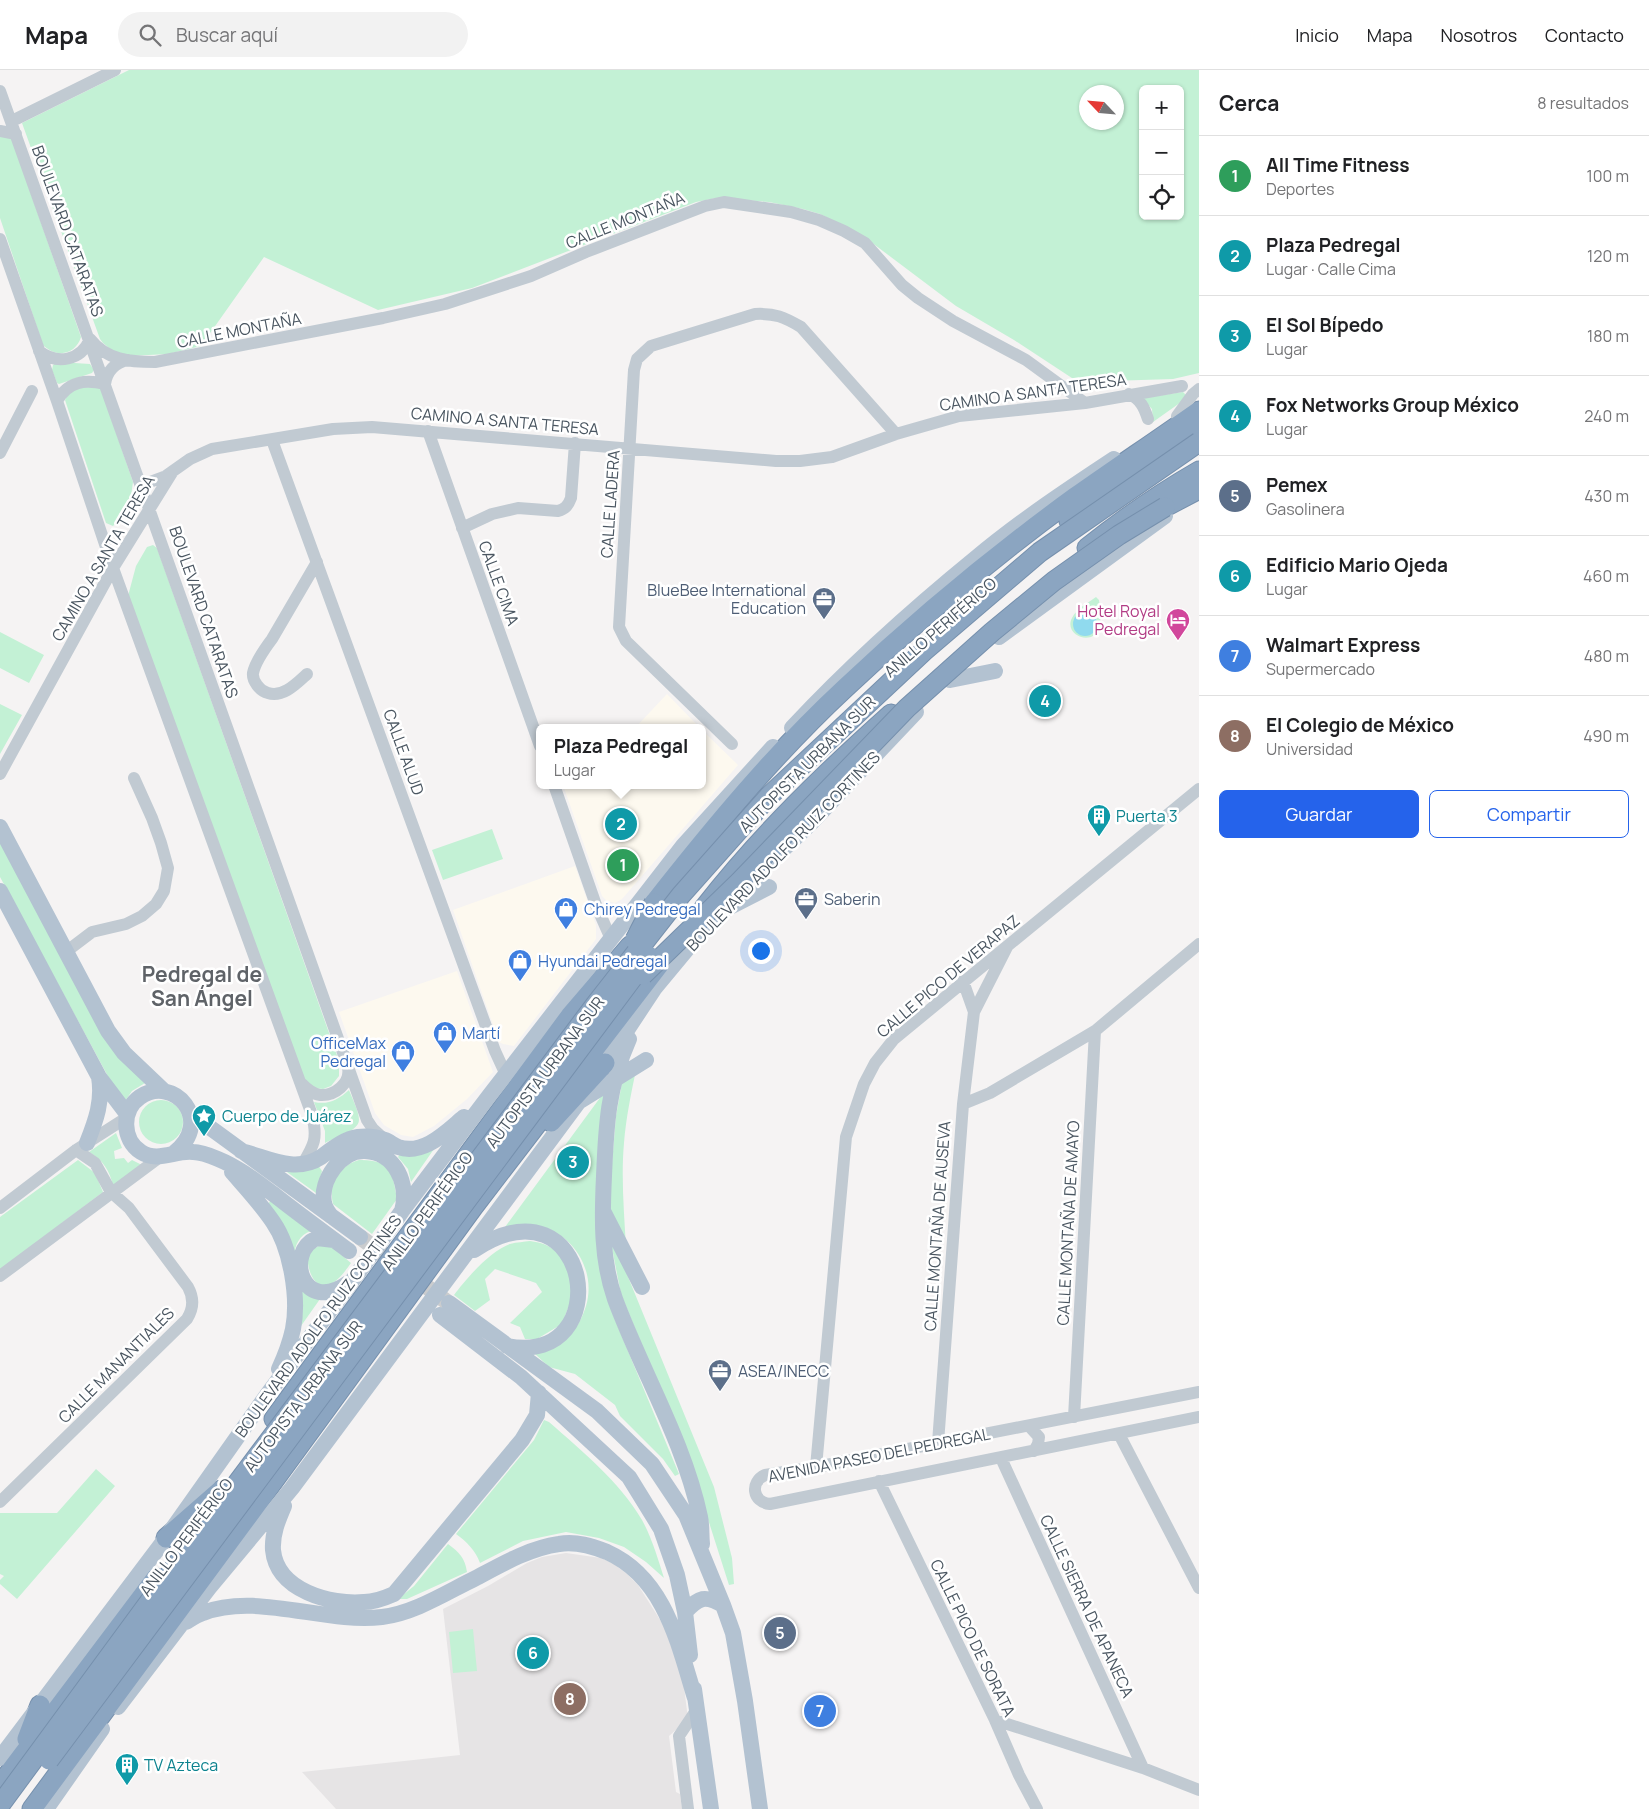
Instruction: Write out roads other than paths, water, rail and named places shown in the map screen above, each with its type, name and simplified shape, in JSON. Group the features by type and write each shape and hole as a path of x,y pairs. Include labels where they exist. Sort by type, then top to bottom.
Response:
{"highway":[{"path":"615,979 654,903 771,764 844,689 948,596 1074,498 1199,411"},
{"name":"ANILLO PERIFÉRICO","path":"0,1785 8,1760 221,1490 570,1016 705,860 757,796 889,672 1025,553 1199,430"},
{"name":"AUTOPISTA URBANA SUR","path":"0,1805 200,1533 615,979 681,895 769,796 924,650 1040,552 1199,442"},
{"name":"AUTOPISTA URBANA SUR","path":"12,1809 658,944 703,887 761,821 921,667 1042,565 1199,454"},
{"name":"ANILLO PERIFÉRICO","path":"32,1809 474,1206 596,1045 734,869 811,787 964,647 1122,520 1199,471"},
{"path":"617,1000 739,882 907,708 992,632 1054,582 1118,535 1199,489"},
{"path":"1004,633 1122,520"},
{"path":"474,1206 605,1063"},
{"path":"166,1538 221,1490"},
{"path":"209,1588 248,1516"},
{"path":"8,1760 40,1705"}],"main road":[{"name":"BOULEVARD ADOLFO RUIZ CORTINES","path":"40,1705 166,1538 267,1395 402,1211 688,840 827,691 976,558 1072,487 1199,402"},
{"name":"BOULEVARD ADOLFO RUIZ CORTINES","path":"46,1809 98,1735 209,1588 292,1488 580,1101 654,989 693,942 757,874 823,810 921,707 950,680 1004,633 1108,557 1199,494"},
{"path":"950,680 995,671"},
{"path":"823,810 849,801"},
{"path":"0,827 116,1042 130,1060 164,1091 180,1098 190,1113 360,1237"},
{"path":"723,910 769,887"},
{"path":"0,891 100,1076 127,1116"},
{"path":"654,989 630,1037 614,1080 606,1121 602,1210 604,1249 615,1298 683,1458 701,1519 702,1554"},
{"path":"580,1101 646,1060"},
{"path":"82,1146 98,1113 101,1102 100,1076"},
{"path":"164,1091 155,1091 139,1098 132,1104 127,1116 126,1128 134,1146 150,1156 194,1152 220,1160 248,1175 349,1251"},
{"path":"241,1151 280,1163 302,1165 353,1138 365,1136 385,1140 399,1147 419,1147 432,1142 450,1130 489,1096"},
{"path":"167,1155 183,1146 189,1136 192,1124 190,1113"},
{"path":"331,1216 324,1202 324,1191 328,1178 346,1156 355,1152 366,1151 382,1157 398,1170 404,1189 402,1211"},
{"path":"220,1160 242,1183 274,1223 287,1252 295,1308 293,1329 286,1353 267,1395"},
{"path":"602,1210 642,1287"},
{"path":"464,1257 483,1243 494,1238 518,1231 527,1231 542,1234 553,1241 565,1252 573,1264 578,1279 578,1296 576,1310 568,1326 555,1338 539,1346 518,1348 507,1346"},
{"path":"334,1240 317,1238 309,1243 302,1252 301,1267 309,1287 318,1293 331,1292 346,1284 358,1273"},
{"path":"711,1809 685,1612 677,1575 661,1529 629,1477 444,1309 507,1346 597,1411 652,1464 686,1515 733,1633 760,1809"},
{"path":"292,1488 278,1520 274,1535 274,1551 280,1570 297,1586 310,1594 327,1600 365,1602 382,1599 394,1594 522,1440 537,1415 538,1393"},
{"path":"180,1626 202,1613 223,1608 252,1606 363,1619 386,1616 410,1610 531,1551 560,1544 580,1544 597,1548 622,1559 643,1576 662,1605 676,1636 696,1704"},
{"path":"685,1612 701,1599 710,1598 723,1605"}],"street":[{"path":"12,121 115,70"},
{"name":"BOULEVARD CATARATAS","path":"0,91 367,1120 373,1129 385,1140"},
{"path":"0,131 16,134"},
{"name":"CALLE MONTAÑA","path":"90,339 95,346 107,354 128,360 155,362 383,318 445,304 531,276 668,220 705,206 724,202 805,216 844,231 865,244 902,285 918,298 953,321 1026,360 1085,403"},
{"path":"0,238 113,568 316,1129 313,1147 302,1165"},
{"name":"CALLE LADERA","path":"732,744 621,634 618,621 634,370 637,359 651,346 755,314 772,314 787,318 801,327 896,434"},
{"path":"39,350 51,358 71,358 82,351 90,339"},
{"path":"57,400 65,389 77,382 92,381 105,384 108,374 113,367 128,360"},
{"name":"CAMINO A SANTA TERESA","path":"0,774 113,568 173,471 190,459 212,449 354,427 391,428 800,462 832,457 896,434 958,416 1085,403 1182,386"},
{"path":"1177,416 1199,389"},
{"path":"0,453 32,391"},
{"path":"1129,394 1144,407 1148,419"},
{"name":"CALLE CIMA","path":"428,431 536,735"},
{"name":"CALLE ALUD","path":"272,440 495,1051 506,1075"},
{"path":"462,528 492,514 518,508 563,510 569,505 571,498 575,443"},
{"path":"142,486 173,471"},
{"path":"307,674 284,692 268,694 260,689 254,681 253,673 318,562"},
{"path":"67,951 92,932 126,924 142,916 156,904 164,891 168,868 152,818 134,778"},
{"path":"555,789 596,905 610,939"},
{"name":"CALLE PICO DE VERAPAZ","path":"816,1467 846,1137 864,1084 875,1063 894,1038 1199,789"},
{"name":"CALLE MONTAÑA DE AUSEVA","path":"938,1443 963,1104 974,1012 1008,944"},
{"path":"963,1104 990,1093 1095,1031 1199,944"},
{"name":"CALLE MONTAÑA DE AUSEVA","path":"963,981 974,1012"},
{"name":"CALLE MONTAÑA DE AMAYO","path":"1074,1417 1095,1031"},
{"path":"298,1080 311,1092 320,1095 334,1092 344,1085 349,1074 346,1062"},
{"path":"0,1208 82,1146 127,1116"},
{"name":"CALLE MANANTIALES","path":"0,1502 190,1314 192,1298 188,1288 129,1208 111,1192 95,1163 82,1146"},
{"path":"0,1276 111,1192 167,1155"},
{"name":"AVENIDA PASEO DEL PEDREGAL","path":"1199,1392 816,1467 761,1476 755,1488 756,1496 762,1502 770,1504 1199,1417"},
{"path":"1049,1422 1046,1435 1055,1447"},
{"path":"1029,1426 1038,1437 1038,1444 1034,1451"},
{"path":"1119,1434 1198,1583"},
{"name":"CALLE SIERRA DE APANECA","path":"1001,1458 1143,1768"},
{"name":"CALLE PICO DE SORATA","path":"880,1481 995,1720 1019,1775 1037,1809"},
{"path":"688,1809 679,1736 696,1704"},
{"path":"995,1720 1143,1768 1199,1790"}],"water":[{"path":"1085,612 1093,616 1097,624 1093,632 1085,636 1077,632 1073,624 1077,616"}],"tunnel":[{"path":"360,1237 447,1302"}],"place":[{"name":"BlueBee International Education","path":"824,620"},
{"name":"Hotel Royal Pedregal","path":"1178,641"},
{"name":"Fox Networks Group México","path":"1045,701"},
{"name":"Plaza Pedregal","path":"621,824"},
{"name":"Puerta 3","path":"1099,837"},
{"name":"All Time Fitness","path":"623,865"},
{"name":"Saberin","path":"806,920"},
{"name":"Chirey Pedregal","path":"566,930"},
{"name":"Hyundai Pedregal","path":"520,982"},
{"name":"Martí","path":"445,1054"},
{"name":"OfficeMax Pedregal","path":"403,1073"},
{"name":"Cuerpo de Juárez","path":"204,1137"},
{"name":"El Sol Bípedo","path":"573,1162"},
{"name":"ASEA/INECC","path":"720,1392"},
{"name":"Pemex","path":"780,1633"},
{"name":"Edificio Mario Ojeda","path":"533,1653"},
{"name":"El Colegio de México","path":"570,1699"},
{"name":"Walmart Express","path":"820,1711"},
{"name":"TV Azteca","path":"127,1786"}],"district":[{"name":"Pedregal de San Ángel","path":"202,987"}]}
